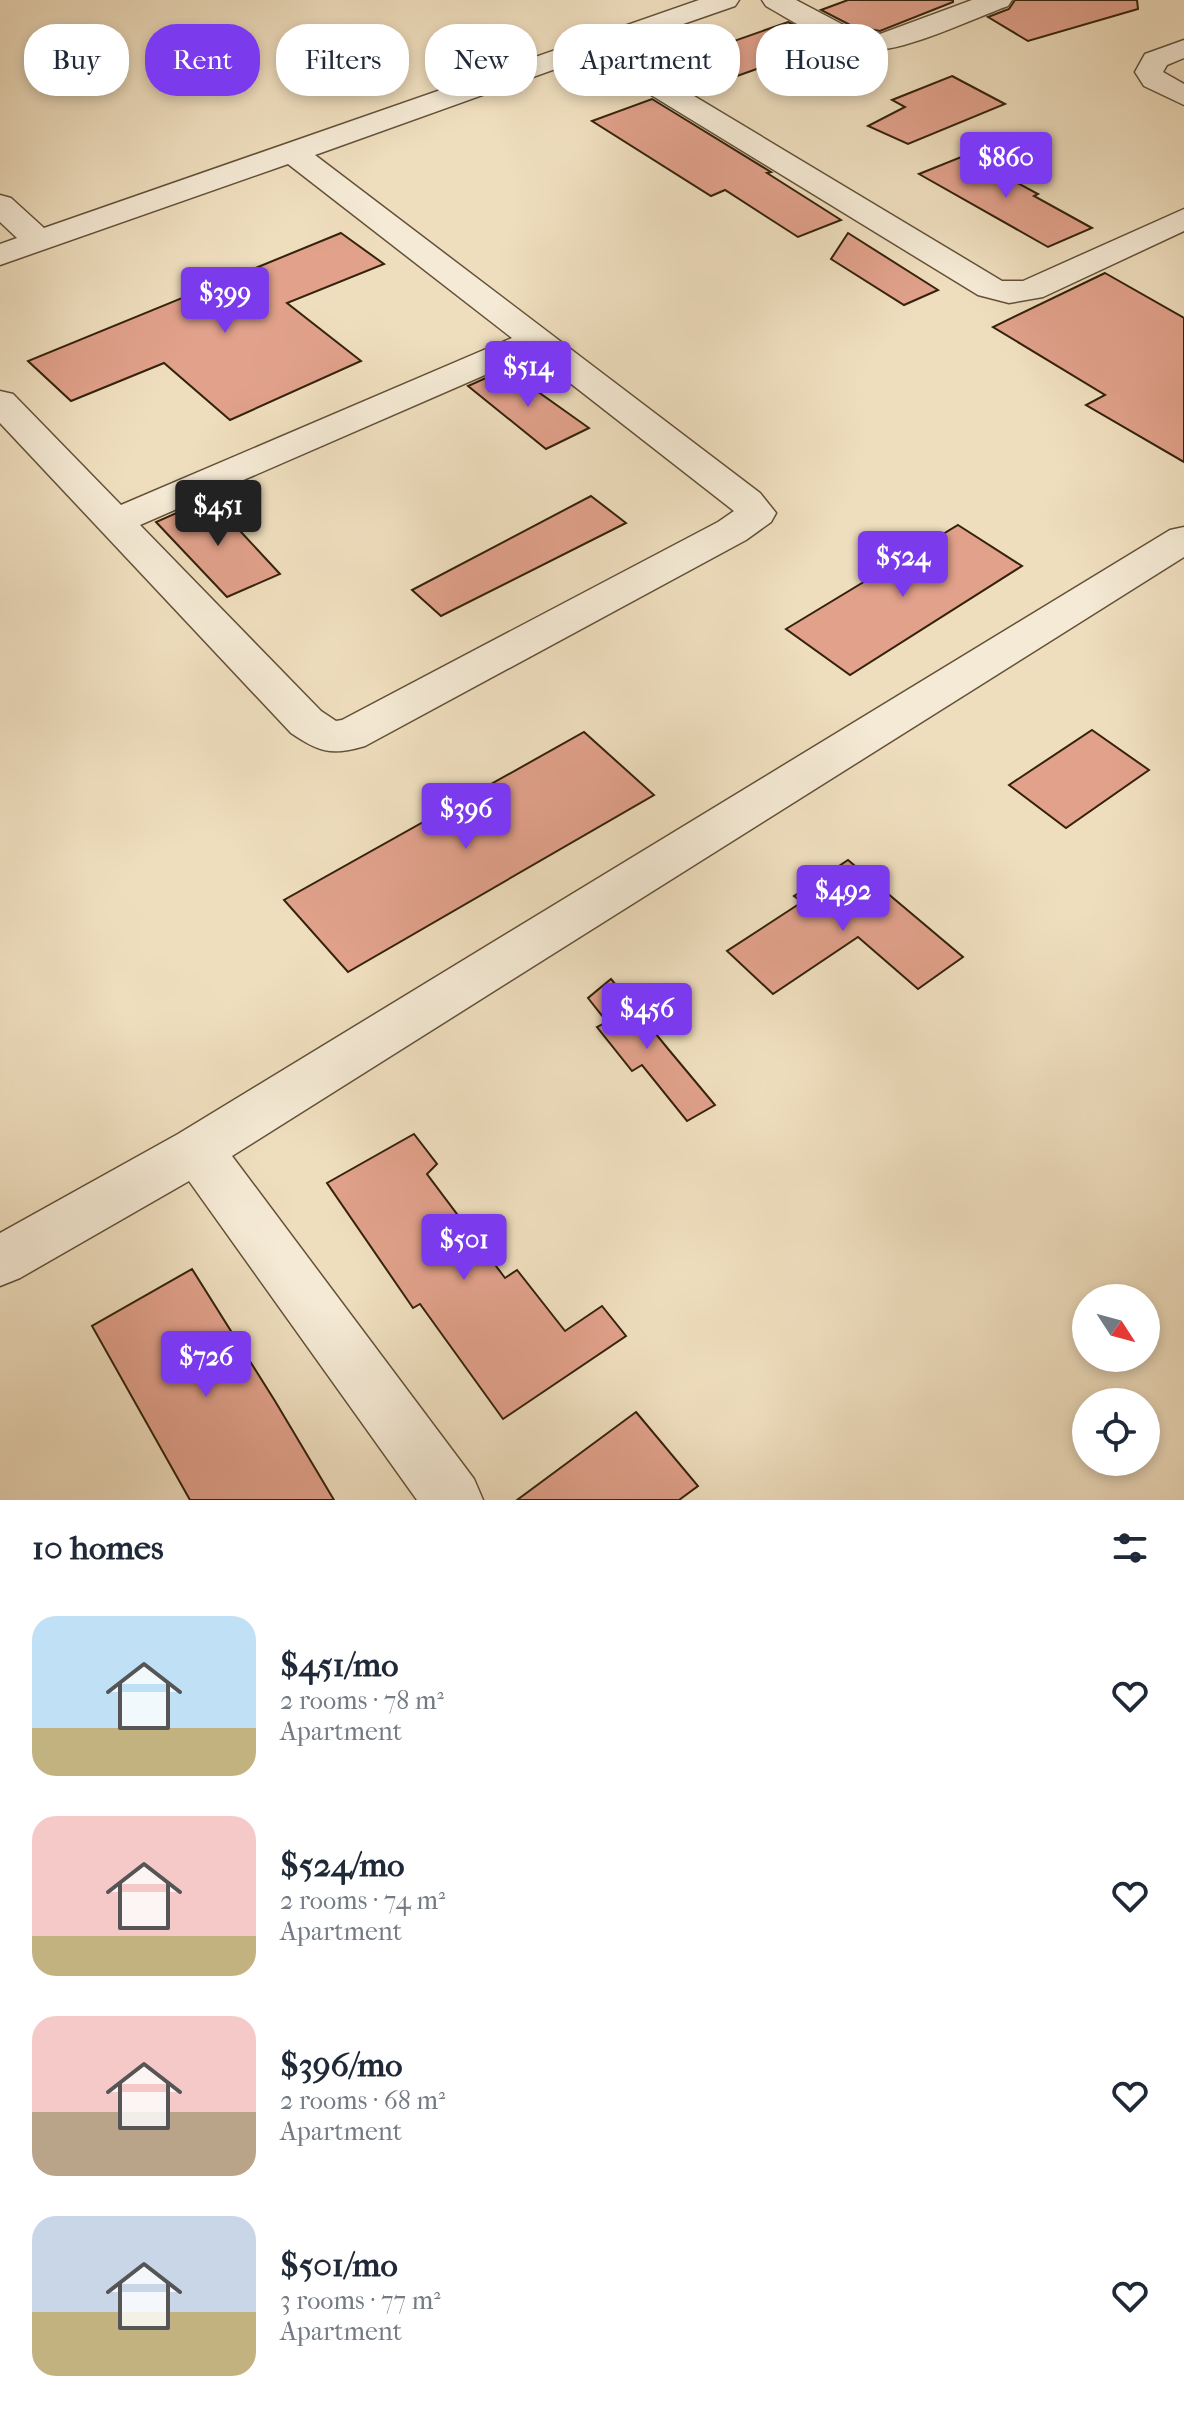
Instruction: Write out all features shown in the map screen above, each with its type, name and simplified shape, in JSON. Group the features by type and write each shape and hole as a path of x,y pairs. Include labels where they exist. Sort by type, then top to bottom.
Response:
{"street":[{"path":"657,24 725,0"},
{"path":"776,0 852,40 870,44 998,0"},
{"path":"1184,48 1155,60 1149,72 1154,80 1184,96"},
{"path":"0,255 553,61"},
{"path":"673,96 990,288 1000,291 1031,290 1184,219"},
{"path":"0,402 306,722 328,737 350,735 732,531 757,513 746,501 292,152"},
{"path":"0,205 39,241"},
{"path":"115,522 537,340"},
{"path":"0,1261 197,1150 1184,539"},
{"path":"197,1150 453,1500"}],"building":[{"path":"848,0 953,0 888,28 888,24 848,24 821,10"},
{"path":"1015,0 1137,0 1138,9 1028,41 988,17 1009,9"},
{"path":"756,33 756,69 740,75 740,39"},
{"path":"952,76 1005,104 908,144 868,126 905,107 892,100"},
{"path":"652,99 771,172 767,173 841,220 798,237 725,190 711,196 592,121"},
{"path":"966,155 1092,228 1048,247 919,174"},
{"path":"341,233 384,264 287,303 361,361 230,420 164,363 71,401 28,361"},
{"path":"848,233 938,290 904,305 831,259"},
{"path":"1105,273 1184,318 1184,462 1086,405 1105,395 993,327"},
{"path":"506,369 589,428 546,449 468,386"},
{"path":"591,496 626,523 441,616 412,590"},
{"path":"206,500 280,574 227,597 156,522"},
{"path":"958,525 1022,566 850,675 786,629"},
{"path":"1092,730 1149,770 1066,828 1009,785"},
{"path":"584,732 654,795 348,972 284,900"},
{"path":"848,860 963,957 918,989 858,937 773,994 727,951 802,902 794,896"},
{"path":"611,979 715,1105 687,1121 642,1065 632,1071 597,1027 607,1022 588,998"},
{"path":"414,1134 437,1164 427,1174 505,1278 517,1270 565,1331 602,1306 626,1336 503,1419 420,1304 413,1308 327,1183"},
{"path":"192,1269 334,1500 190,1500 92,1326"},
{"path":"636,1412 698,1486 679,1500 517,1500"}]}
